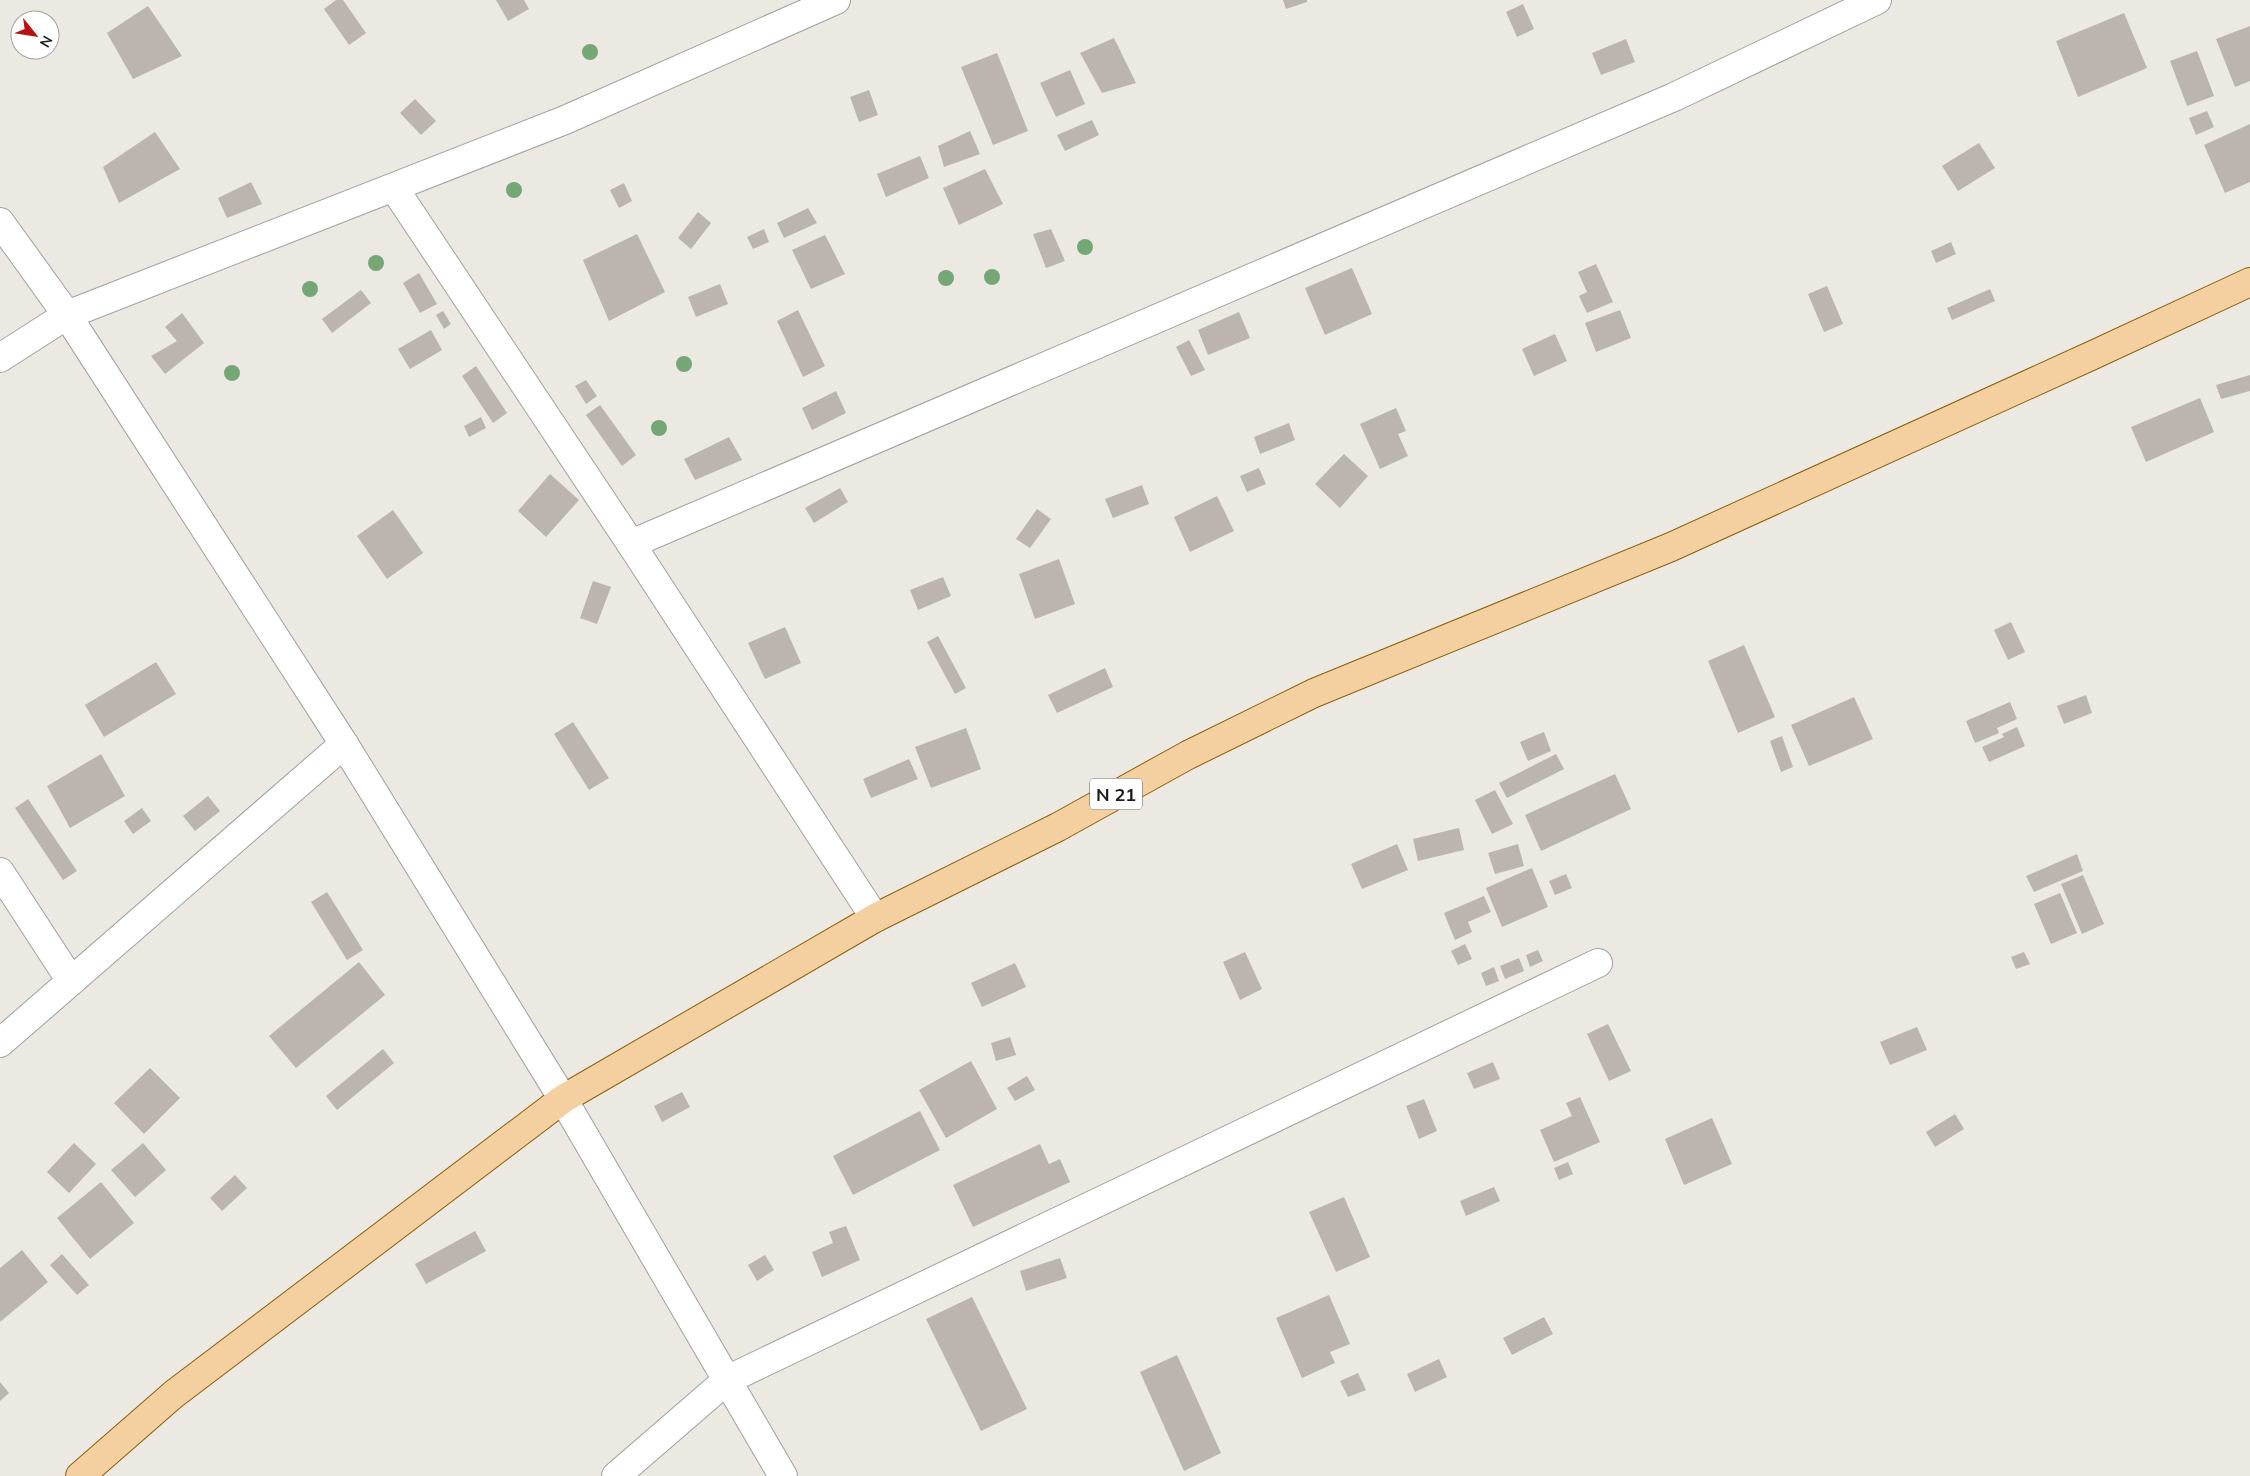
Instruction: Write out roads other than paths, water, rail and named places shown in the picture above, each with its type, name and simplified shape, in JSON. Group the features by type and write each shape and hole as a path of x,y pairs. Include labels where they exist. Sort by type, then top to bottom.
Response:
{"main road":[{"name":"N 21","path":"80,1476 181,1389 563,1100 876,918 1058,827 1188,754 1314,693 1671,546 2093,356 2250,282"}],"street":[{"path":"0,358 67,315 565,120 836,0"},
{"path":"631,544 1674,97 1877,0"},
{"path":"394,188 631,544 876,918"},
{"path":"0,222 67,315 344,744 563,1100 783,1476"},
{"path":"0,1043 344,744"},
{"path":"0,872 70,982"},
{"path":"616,1476 727,1380 1598,964"}]}
